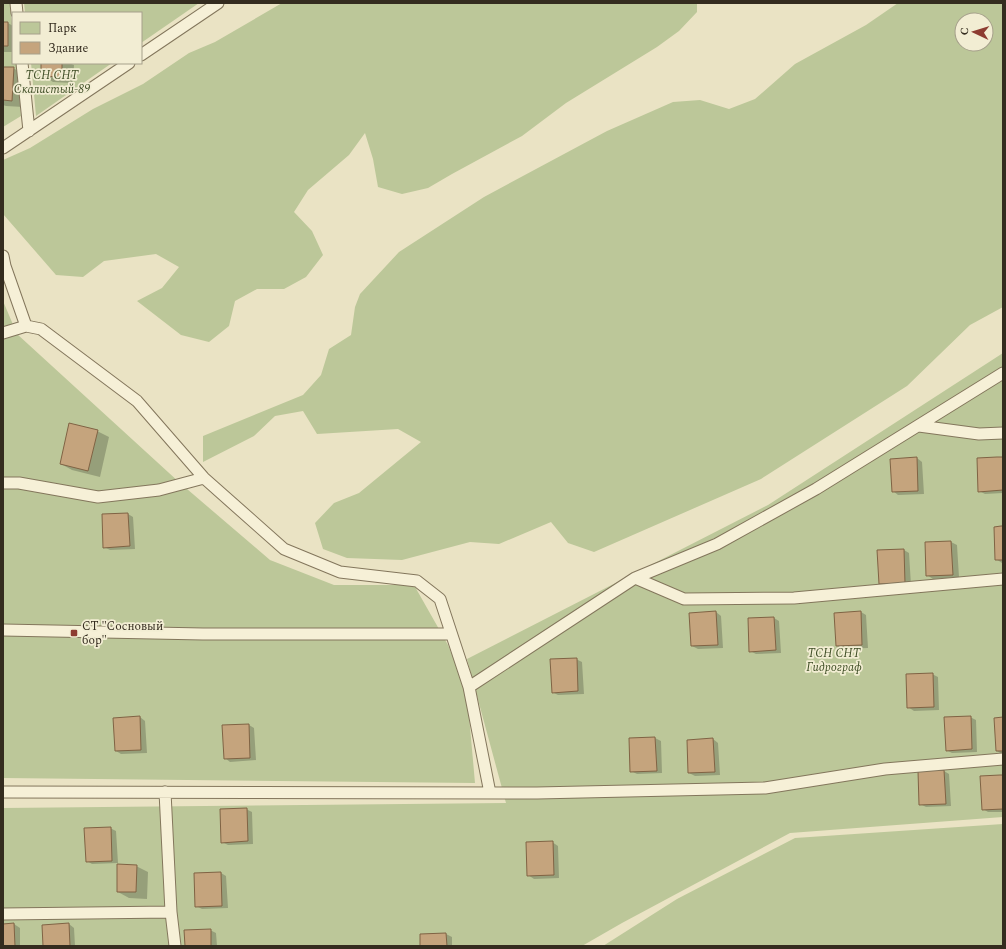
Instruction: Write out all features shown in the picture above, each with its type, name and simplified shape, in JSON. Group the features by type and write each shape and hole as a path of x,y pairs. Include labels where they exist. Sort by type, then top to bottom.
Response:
{"lane":[{"path":"142,54 211,5"},
{"path":"22,64 29,131"},
{"path":"3,148 128,64"},
{"path":"3,256 5,266 26,326"},
{"path":"3,333 26,326 41,329 137,401 204,478 284,549 340,572 417,582 440,599 470,687 490,793"},
{"path":"470,687 635,578 717,544 816,489 1003,374"},
{"path":"918,426 979,434 1003,432"},
{"path":"3,482 19,482 98,497 159,490 204,478"},
{"path":"635,578 684,599 794,598 1003,579"},
{"path":"3,630 203,634 451,634"},
{"path":"3,792 537,794 765,788 885,769 1003,759"},
{"path":"165,792 171,912 175,946"},
{"path":"3,914 171,912"}],"green space":[{"path":"3,3 10,3 12,23 12,64 16,64 21,116 3,127"},
{"path":"24,3 199,3 142,42 142,12 25,12"},
{"path":"282,3 697,3 697,12 679,31 657,47 566,103 522,136 428,188 402,194 378,187 373,159 365,133 349,155 308,190 294,212 312,231 323,255 306,277 284,289 257,289 235,301 229,326 209,342 181,335 137,301 162,288 179,267 156,254 104,261 83,277 56,275 3,214 3,160 30,148 93,109 143,84 189,53 215,42"},
{"path":"898,3 1003,3 1003,307 970,325 907,386 761,479 594,552 568,543 551,522 499,544 470,542 402,560 347,558 323,549 315,523 334,503 359,493 421,442 398,429 317,434 303,411 275,416 254,436 203,462 203,436 303,395 321,375 329,349 351,335 355,307 360,294 399,252 484,197 607,131 673,102 700,100 729,109 755,99 795,64 866,25"},
{"name":"ТСН СНТ Скалистый-89","path":"31,64 111,64 36,116"},
{"path":"3,301 17,334 180,483 270,560 334,585 414,585 448,645 467,693 475,783 3,778"},
{"name":"ТСН СНТ Гидрограф","path":"1003,353 1003,817 790,833 582,946 3,946 3,808 506,803 467,659 768,505"},
{"path":"1003,824 1003,946 603,946 677,899 795,838"}],"building":[{"path":"3,22 8,22 8,46 3,46"},
{"path":"41,64 62,64 62,77 41,76"},
{"path":"3,67 14,67 12,101 3,100"},
{"path":"69,423 98,430 88,471 60,464"},
{"path":"917,457 918,491 892,492 890,459"},
{"path":"1003,457 1003,490 978,492 977,458"},
{"path":"128,513 130,546 103,548 102,514"},
{"path":"1003,526 1003,560 995,560 994,527"},
{"path":"951,541 953,575 926,576 925,542"},
{"path":"904,549 905,583 879,584 877,550"},
{"path":"716,611 718,645 691,646 689,613"},
{"path":"861,611 862,645 836,646 834,613"},
{"path":"774,617 776,650 749,652 748,618"},
{"path":"577,658 578,691 552,693 550,659"},
{"path":"933,673 934,707 907,708 906,674"},
{"path":"140,716 141,750 115,751 113,718"},
{"path":"971,716 972,749 946,751 944,717"},
{"path":"1003,717 1003,751 996,751 994,718"},
{"path":"249,724 250,758 224,759 222,725"},
{"path":"655,737 657,771 630,772 629,738"},
{"path":"713,738 715,772 688,773 687,740"},
{"path":"944,770 946,804 919,805 918,771"},
{"path":"1003,775 1003,809 982,810 980,776"},
{"path":"247,808 248,841 221,843 220,809"},
{"path":"111,827 112,861 86,862 84,828"},
{"path":"553,841 554,875 527,876 526,842"},
{"path":"117,864 137,865 136,892 117,892"},
{"path":"221,872 222,906 195,907 194,873"},
{"path":"14,923 15,946 3,946 3,924"},
{"path":"69,923 70,946 43,946 42,925"},
{"path":"211,929 211,946 185,946 184,930"},
{"path":"446,933 447,946 420,946 420,934"}],"place":[{"name":"СТ \"Сосновый бор\"","path":"74,633"}]}
